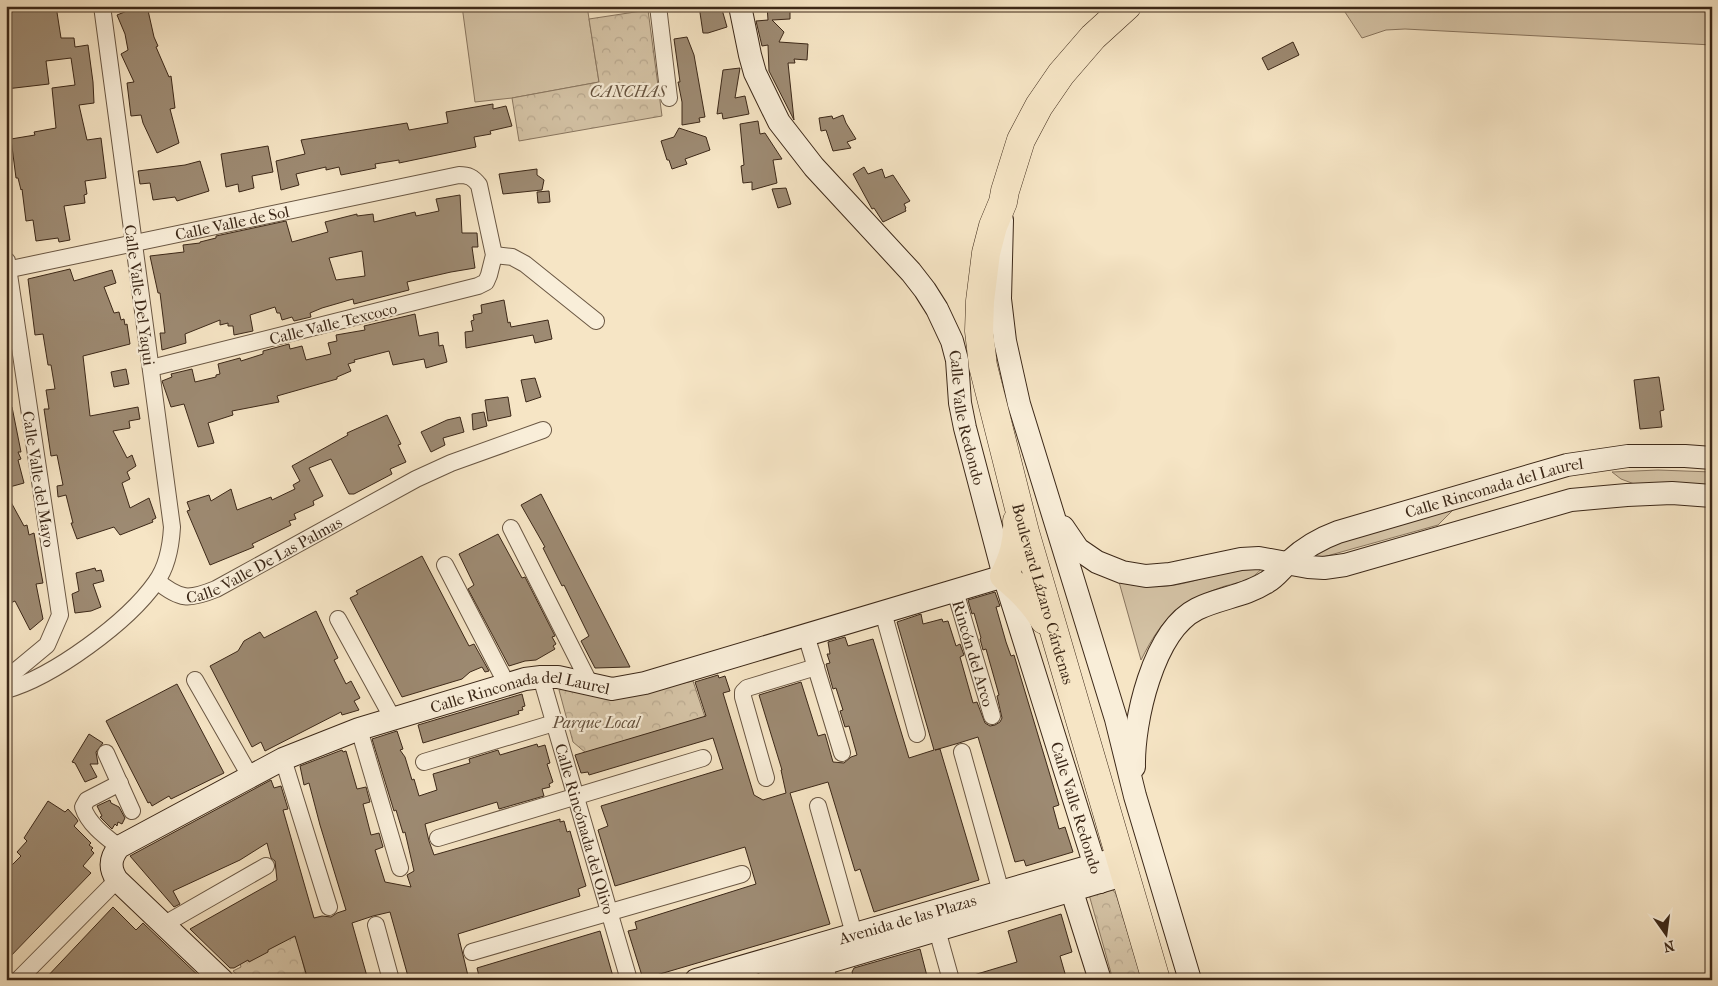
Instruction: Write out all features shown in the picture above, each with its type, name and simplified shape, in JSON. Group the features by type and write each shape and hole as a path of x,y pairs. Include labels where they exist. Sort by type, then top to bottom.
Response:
{"highway":[{"name":"Boulevard Lázaro Cárdenas","path":"1127,6 1093,37 1061,74 1039,106 1021,140 986,253 980,301 979,331 983,366 1015,492 1059,646 1109,870 1156,976"},
{"path":"1015,492 1017,544 1004,576 1020,589 1039,611 1059,646"}],"street":[{"name":"Calle Valle Del Yaqui","path":"102,6 172,527 171,545 157,581"},
{"path":"658,6 669,98"},
{"name":"Calle Valle Redondo","path":"740,6 755,73 779,122 814,167 911,272 925,290 952,342 965,428 1004,576 1109,870"},
{"name":"Calle Valle de Sol","path":"7,266 133,243 459,175 467,175 474,178 479,185 494,255"},
{"name":"Boulevard Lázaro Cárdenas","path":"1003,202 1000,299 1004,341 1019,404 1116,719 1135,796 1190,980"},
{"path":"494,255 512,257 525,264 596,321"},
{"name":"Calle Valle Texcoco","path":"151,368 465,291 486,282 494,255"},
{"name":"Calle Valle del Mayo","path":"6,679 47,645 60,615 7,266"},
{"name":"Calle Valle De Las Palmas","path":"6,690 42,676 78,654 128,613 157,581 172,593 188,597 202,595 416,479 451,463 543,430"},
{"name":"Calle Rinconada del Laurel","path":"1135,796 1134,754 1138,723 1151,670 1162,647 1177,626 1194,610 1213,602 1252,591 1270,581 1288,562 1318,540 1338,532 1567,465 1628,456 1712,458"},
{"name":"Calle Rinconada del Laurel","path":"1050,508 1078,549 1097,562 1122,572 1146,576 1170,574 1241,558 1259,558 1324,568 1345,565 1572,500 1636,494 1672,493 1712,496"},
{"path":"511,528 590,684"},
{"path":"445,565 506,685"},
{"name":"Calle Rinconada del Laurel","path":"119,847 283,759 393,719 506,685 541,677 558,677 612,689 646,683 1004,576"},
{"name":"Rincón del Arco","path":"955,591 992,716"},
{"path":"883,612 917,734"},
{"path":"338,619 393,719"},
{"path":"806,635 842,753"},
{"path":"766,778 744,692 747,688 816,668"},
{"name":"Calle Rincónada del Olivo","path":"541,677 629,980"},
{"path":"195,680 250,776"},
{"path":"424,762 554,723"},
{"path":"359,730 400,868"},
{"path":"962,752 1001,892"},
{"path":"106,753 132,811"},
{"path":"438,838 703,758"},
{"path":"283,759 329,907"},
{"path":"120,784 86,800 83,807 89,820 119,847 113,854 112,872 117,880 222,980"},
{"path":"818,806 854,934"},
{"path":"163,924 266,866"},
{"name":"Avenida de las Plazas","path":"768,980 827,972 1069,881 1109,870"},
{"path":"472,952 742,874"},
{"path":"18,980 117,880"},
{"path":"1069,881 1100,980"},
{"name":"Avenida de las Plazas","path":"696,980 1001,892 1069,881"},
{"path":"376,925 391,980"},
{"path":"937,930 951,980"}],"green space":[{"path":"462,6 587,6 599,82 512,98 475,102"},
{"path":"1341,6 1712,6 1712,45 1405,29 1386,30 1362,38"},
{"name":"CANCHAS","path":"648,10 662,116 519,141 512,98 599,82 589,19"},
{"path":"1658,470 1712,472 1712,486 1637,485 1621,479 1612,472"},
{"path":"1456,507 1438,525 1316,559 1313,548"},
{"path":"1237,567 1262,568 1250,578 1209,592 1174,612 1157,632 1141,660 1119,582 1151,587 1165,586 1193,581"},
{"name":"Parque Local","path":"693,681 705,717 586,753 573,742 559,690 572,687 612,699"},
{"path":"1109,885 1116,894 1142,980 1113,980 1088,891"},
{"path":"296,934 307,980 243,980 233,971 241,967 239,960"}],"building":[{"path":"6,6 56,6 61,38 74,38 75,47 88,45 94,103 79,105 87,140 101,138 106,178 85,181 87,194 84,195 85,203 64,206 70,240 59,242 58,238 36,241 33,220 26,221 22,189 18,178 16,178 11,139 35,135 34,132 56,128 52,88 75,85 71,58 46,61 49,84 6,89"},
{"path":"125,6 147,6 158,46 156,47 169,77 171,76 175,108 170,109 179,143 157,153 141,115 131,116 127,83 134,82 121,54 128,50 125,34 117,15 127,11"},
{"path":"699,6 721,6 727,27 703,33"},
{"path":"767,6 790,6 790,19 772,20 784,32 779,42 808,44 807,60 794,59 795,63 788,63 794,120 769,71 768,45 762,46 756,21 768,20"},
{"path":"687,37 694,55 705,117 699,118 700,122 682,125 682,102 674,39"},
{"path":"1293,42 1299,55 1268,70 1262,58"},
{"path":"740,68 735,98 745,96 749,114 723,119 722,113 717,114 723,70"},
{"path":"493,104 493,109 506,106 512,126 490,131 491,134 474,137 476,147 399,163 399,160 375,164 376,168 341,175 339,167 326,170 326,167 296,174 299,185 281,190 276,161 305,154 301,140 407,123 409,130 448,123 446,112"},
{"path":"843,115 856,139 847,142 851,148 833,151 826,130 821,131 819,118 832,116 833,119"},
{"path":"758,121 760,134 765,133 782,159 773,160 777,183 752,190 752,182 743,183 741,166 744,165 740,124"},
{"path":"679,128 706,137 710,150 685,159 687,164 672,169 661,141 674,137"},
{"path":"268,146 273,172 252,176 254,188 239,192 238,184 226,187 221,154"},
{"path":"200,161 209,191 177,201 175,197 153,200 150,183 140,184 138,171 185,165"},
{"path":"864,167 868,174 882,169 885,178 893,175 910,201 904,204 906,211 883,222 874,208 872,209 853,174"},
{"path":"537,169 537,175 544,180 542,190 503,194 499,174"},
{"path":"786,188 791,204 778,208 772,189"},
{"path":"549,191 550,202 538,203 537,192"},
{"path":"460,195 462,233 477,233 478,247 472,247 475,268 407,282 409,290 354,304 353,299 322,308 310,313 311,317 294,321 292,317 282,320 280,313 277,313 275,307 250,315 253,331 234,335 233,326 228,326 228,323 220,325 220,320 185,334 186,343 162,350 160,333 165,333 160,293 158,293 150,256 184,252 183,245 200,243 216,238 216,236 286,221 292,242 328,232 325,222 357,214 357,216 373,214 374,222 415,212 416,216 439,211 436,199","holes":["362,251 365,276 336,280 329,258"]},
{"path":"70,269 74,281 112,270 116,283 104,287 114,313 119,312 121,320 124,319 125,325 127,324 130,344 83,356 90,416 138,407 140,419 129,421 130,428 113,431 127,458 132,455 136,466 127,472 130,479 122,483 130,508 149,498 156,518 152,520 153,522 120,535 114,527 77,539 71,523 73,523 66,495 58,497 57,486 63,485 57,455 51,456 44,409 49,409 46,390 55,389 51,365 48,365 43,334 35,335 28,279"},
{"path":"504,300 508,323 510,322 511,327 548,320 552,339 535,343 533,335 466,348 465,332 473,331 471,321 474,320 473,315 482,313 481,305"},
{"path":"415,314 419,336 438,332 439,346 443,345 447,362 426,368 424,359 393,365 389,351 354,360 355,362 348,364 351,371 337,377 337,379 277,396 279,402 232,411 233,415 208,423 214,443 198,447 184,404 171,407 162,381 172,377 171,374 192,369 195,382 216,377 216,375 220,374 218,364 240,358 241,361 263,354 263,351 289,344 290,349 302,346 306,360 331,354 328,343 337,341 336,335 365,330 364,326"},
{"path":"126,369 129,384 114,387 111,372"},
{"path":"1659,377 1664,410 1660,411 1662,427 1640,429 1634,380"},
{"path":"535,378 541,397 526,402 521,380"},
{"path":"508,397 511,416 488,421 485,400"},
{"path":"12,407 21,452 18,452 21,459 18,460 24,483 6,488 6,408"},
{"path":"484,412 487,426 473,430 472,414"},
{"path":"387,415 401,444 398,445 406,462 390,469 392,474 354,494 349,494 331,459 309,468 323,496 313,501 314,505 294,514 296,519 289,521 291,525 252,544 254,547 210,565 187,511 190,510 187,502 209,495 211,501 231,489 237,510 271,497 272,500 295,489 293,485 300,481 292,466 348,435 347,433"},
{"path":"460,417 464,432 443,438 445,445 431,452 421,432 447,420"},
{"path":"6,493 24,526 27,525 29,535 34,533 43,583 36,584 43,619 30,630 15,601 6,605"},
{"path":"541,494 630,667 595,668 581,641 589,636 543,548 545,547 521,505"},
{"path":"498,534 522,578 525,577 555,636 552,637 556,644 553,646 555,649 536,660 509,666 468,589 474,585 459,554"},
{"path":"422,556 469,646 474,644 489,671 485,672 482,667 470,672 462,679 402,697 350,598 358,594 356,591"},
{"path":"95,568 96,571 101,570 104,581 93,584 101,607 91,611 75,613 72,594 79,591 76,573"},
{"path":"995,592 1000,606 996,607 1006,642 1011,656 1014,655 1059,805 1053,807 1059,829 1065,827 1073,852 1026,866 1024,860 1015,862 978,737 935,750 940,749 979,880 874,912 860,869 855,871 828,782 790,793 830,924 643,979 628,931 637,929 635,922 756,884 745,847 615,886 598,830 608,826 601,806 723,769 713,738 589,775 588,772 581,773 575,755 706,716 695,682 718,675 719,678 725,676 730,691 723,693 754,795 763,800 786,793 782,770 759,695 801,682 818,736 825,734 833,762 844,763 857,755 849,726 845,727 840,711 843,710 836,688 833,689 826,664 830,663 827,654 830,654 828,642 845,637 848,646 873,639 909,758 934,750 897,622 921,614 923,624 942,619 943,622 948,621 956,646 960,644 964,655 960,657 973,703 977,702 985,723 990,726 995,725 1002,718 997,696 999,695 986,649 983,650 974,613 972,614 968,600"},
{"path":"316,611 338,658 334,660 346,684 351,681 360,698 354,701 359,710 342,715 341,712 265,751 261,742 252,747 210,666 238,651 244,641 260,632 264,638"},
{"path":"177,684 224,773 171,799 169,796 152,806 150,802 148,803 106,721"},
{"path":"522,694 525,706 522,707 523,710 518,711 519,714 423,743 418,725"},
{"path":"397,731 403,749 400,750 405,757 419,796 437,790 433,774 470,763 469,759 498,750 500,755 537,744 538,747 545,745 550,763 547,764 553,782 549,784 550,787 542,789 544,796 499,809 497,802 425,824 429,841 434,855 560,819 560,822 564,821 567,832 570,831 586,886 578,889 580,896 458,934 469,980 409,980 390,912 352,923 368,980 308,980 295,936 249,962 248,960 234,968 230,968 190,929 277,880 275,861 271,858 267,843 240,860 173,891 180,904 174,907 130,856 271,780 274,788 281,786 288,809 283,810 314,918 322,916 331,917 346,910 309,783 304,785 300,766 342,750 343,752 346,751 357,789 366,787 370,802 363,804 371,835 379,833 383,847 375,850 385,882 411,887 407,875 414,871 405,832 403,833 396,810 394,811 372,739"},
{"path":"89,734 103,743 96,752 98,764 90,764 97,777 85,782 75,763 72,762"},
{"path":"110,800 111,803 119,807 125,818 122,824 118,822 117,826 115,824 112,829 100,817 102,816 97,806"},
{"path":"48,801 65,812 68,809 78,821 74,826 91,843 89,845 93,848 91,850 94,853 83,866 91,873 6,961 6,871 21,856 17,852 27,841 24,838"},
{"path":"113,907 136,930 143,923 203,980 79,980 76,977 74,980 44,980"},
{"path":"1061,914 1072,952 1060,956 1066,977 1058,980 968,980 967,977 1017,962 1008,931"},
{"path":"600,931 614,980 480,980 477,968"},
{"path":"920,949 928,980 854,980 852,972 854,968"}]}
